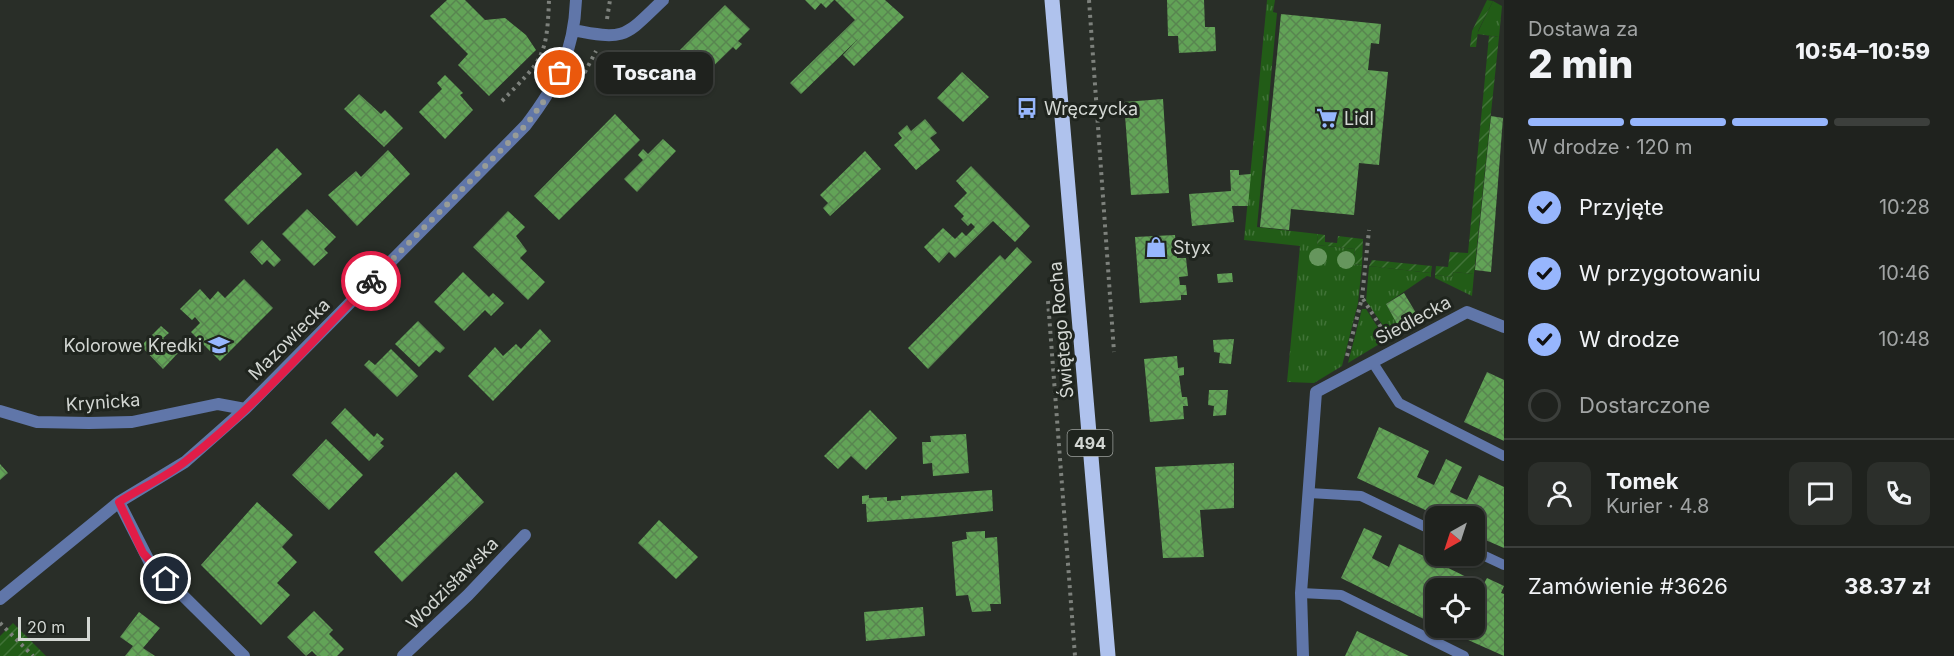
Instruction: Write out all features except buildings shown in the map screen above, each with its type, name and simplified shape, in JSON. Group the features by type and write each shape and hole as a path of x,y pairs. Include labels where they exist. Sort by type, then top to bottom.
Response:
{"main road":[{"name":"Świętego Rocha","path":"1052,0 1108,656"}],"street":[{"name":"Mazowiecka","path":"0,599 119,502 185,462 245,409 526,125 553,89 560,73 573,30 576,0"},
{"path":"573,30 614,37 627,34 663,0"},
{"name":"Siedlecka","path":"1303,656 1301,593 1316,392 1467,312 1504,327"},
{"name":"Krynicka","path":"0,411 37,422 89,423 132,422 218,404 245,409"},
{"path":"119,502 150,563 244,656"},
{"name":"Wodzisławska","path":"403,656 468,595 525,535"}],"lane":[{"name":"Siedlecka","path":"1373,363 1399,403 1504,456"},
{"path":"1309,493 1361,496 1425,527"},
{"path":"1485,556 1504,565"},
{"path":"1301,593 1341,595 1464,656"}],"path":[{"path":"502,101 541,57 548,39 549,0"},
{"path":"1089,0 1114,352"},
{"path":"560,73 579,76 585,72 602,36"},
{"path":"1341,379 1362,298 1369,230"},
{"path":"1362,298 1396,350"},
{"path":"1048,301 1075,656"},
{"path":"0,623 33,656"}],"green space":[{"path":"1267,0 1275,0 1273,12 1277,13 1257,227 1318,234 1317,245 1355,249 1353,264 1362,265 1358,303 1342,366 1314,383 1287,382 1300,246 1244,240"},
{"path":"1487,0 1493,1 1478,31 1476,47 1470,47 1472,31"},
{"path":"1493,1 1502,6 1499,37 1477,34"},
{"path":"1489,36 1499,37 1474,274 1453,272 1452,277 1435,275 1436,266 1448,267 1450,252 1468,253"},
{"path":"1318,234 1325,235 1325,242 1337,243 1338,236 1363,239 1362,265 1353,264 1355,249 1317,245"},
{"path":"1372,260 1432,266 1431,273 1369,266"},
{"path":"1369,266 1431,273 1431,277 1427,276 1386,304 1397,324 1410,317 1412,319 1421,315 1422,320 1391,337 1366,301"},
{"path":"1453,272 1474,274 1472,296 1435,278 1435,275 1452,277"},
{"path":"1362,309 1366,309 1386,340 1348,363"},
{"path":"13,623 46,656 0,656 0,636"}],"way so far":[{"path":"371,281 526,125 553,89 560,73"}],"place":[{"name":"Toscana","path":"560,73"},
{"name":"Wręczycka","path":"1027,108"},
{"name":"Lidl","path":"1327,118"},
{"name":"Styx","path":"1156,247"},
{"name":"Kolorowe Kredki","path":"219,345"}],"route":[{"path":"166,579 143,553 119,502 185,462 200,449 245,409 371,281"}]}
